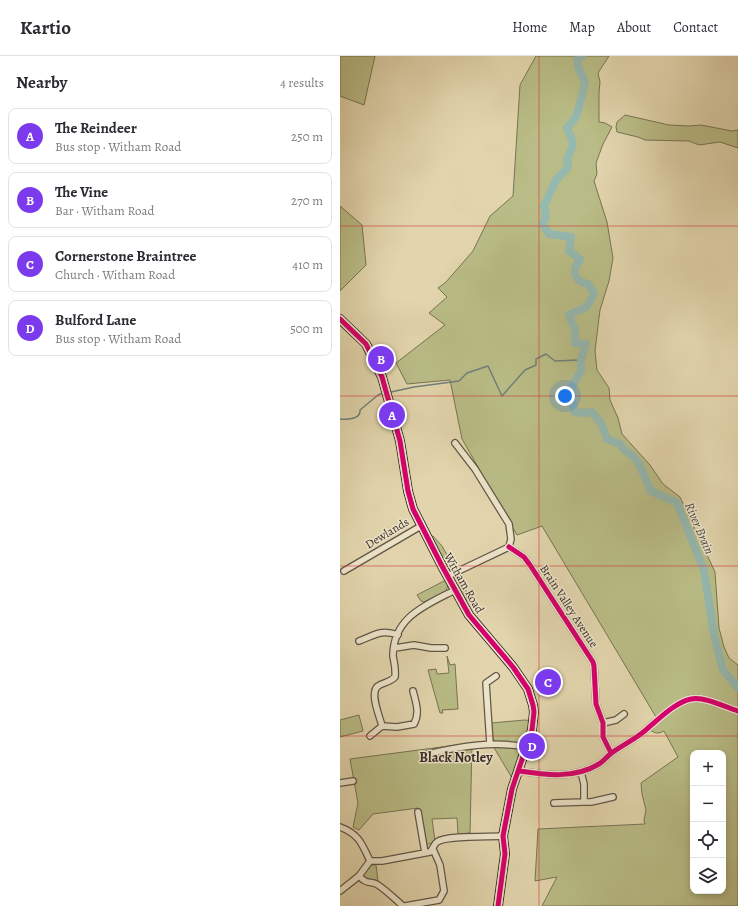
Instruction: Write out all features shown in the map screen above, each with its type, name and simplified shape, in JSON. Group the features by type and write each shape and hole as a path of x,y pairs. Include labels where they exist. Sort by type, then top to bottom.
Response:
{"street":[{"name":"Witham Road","path":"340,320 366,344 382,377 400,441 408,491 413,509 421,526 469,615 513,666 528,689 534,705 532,730 512,789 504,836 505,854 498,906"},
{"path":"448,576 509,547 511,539 508,524 474,469 455,443"},
{"name":"Dewlands","path":"344,571 421,526"},
{"name":"Brain Valley Avenue","path":"509,547 524,557 530,565 593,662 596,704 603,723 603,737 611,753"},
{"path":"382,726 375,702 375,690 378,686 390,682 395,677 396,668 393,656 398,634 404,622 418,609 455,590"},
{"path":"359,641 379,633 388,632 398,634"},
{"path":"395,648 414,645 431,648 445,648"},
{"path":"490,744 486,683 496,676"},
{"path":"370,736 382,726 397,727 414,724 418,712 413,691"},
{"path":"519,771 548,776 581,772 598,764 611,753 647,730 672,709 692,698 713,701 738,711"},
{"path":"603,723 616,720 624,714"},
{"path":"428,754 472,745 490,744 527,747"},
{"path":"581,772 584,784 584,802"},
{"path":"340,783 353,781"},
{"path":"554,803 592,802 613,797"},
{"path":"418,812 425,853"},
{"path":"340,827 353,833 361,841 370,862"},
{"path":"340,891 359,876 370,862 430,852 436,843 441,840 504,836"},
{"path":"359,876 363,881 370,884 376,884 404,906 440,903 444,891 440,865 433,849"}],"green space":[{"path":"340,56 375,56 364,105 340,96"},
{"path":"536,56 609,56 598,73 600,82 599,122 605,123 612,127 603,144 596,163 597,174 594,181 607,222 613,258 609,281 600,310 595,351 597,370 609,388 610,400 618,418 622,434 650,465 663,484 680,497 715,572 719,628 724,647 729,658 738,665 738,906 542,906 557,877 535,881 538,829 645,824 644,820 646,810 641,783 678,757 664,731 656,733 649,729 659,722 542,526 517,535 462,439 450,380 407,384 396,363 445,325 429,313 447,297 438,288 446,282 473,251 490,216 513,196 520,85"},
{"path":"625,115 669,125 701,125 732,131 738,130 738,148 720,142 699,145 689,141 645,140 617,132 617,122"},
{"path":"340,206 362,225 366,265 340,291"},
{"path":"433,536 442,546 455,569 449,570 447,567 430,537"},
{"path":"458,575 466,591 467,601 464,603 454,583 455,576"},
{"path":"446,580 448,585 446,591 424,602 421,601 417,595"},
{"path":"447,656 450,665 455,664 458,709 442,710 443,713 440,713 428,670 436,669 437,674 449,673"},
{"path":"359,715 363,731 340,737 340,720"},
{"path":"525,720 533,721 523,744 495,742 493,739 491,723"},
{"path":"472,743 470,833 458,834 457,818 432,819 435,841 423,847 418,808 373,814 359,830 353,827 358,803 350,759"},
{"path":"493,746 511,747 522,750 512,778"},
{"path":"370,865 376,865 378,881 373,882 362,876"}],"waterway":[{"name":"River Brain","path":"582,56 577,60 585,82 576,117 567,128 573,144 567,159 568,167 556,180 544,206 546,216 543,224 549,234 571,237 569,251 580,259 577,263 575,275 579,281 588,284 594,293 585,308 569,315 575,330 575,343 586,344 581,360 581,371 571,388 574,412 592,412 602,425 607,439 620,444 625,451 633,456 638,462 651,491 677,503 704,570 714,635 723,670 738,688"},
{"path":"391,392 414,387 459,381 467,373 488,366 502,396 525,370 536,365 536,359 546,354 555,361 579,360"},
{"path":"340,419 350,419 356,417 360,413 360,410 378,395 383,393"}],"cycle path":[{"path":"340,319 366,344 382,377 400,441 408,491 413,509 469,615 513,667 528,689 533,705 534,712 532,730 512,789 503,836 505,854 498,906"},
{"path":"509,547 524,557 530,565 593,662 596,704 603,723 603,737 611,753"},
{"path":"519,771 560,775 589,769 599,764 611,753 640,735 674,707 691,699 696,698 708,700 738,711"}],"place":[{"name":"The Vine","path":"381,359"},
{"name":"The Reindeer","path":"392,415"},
{"name":"Cornerstone Braintree","path":"548,682"},
{"name":"Bulford Lane","path":"532,746"}],"district":[{"name":"Black Notley","path":"456,757"}]}
